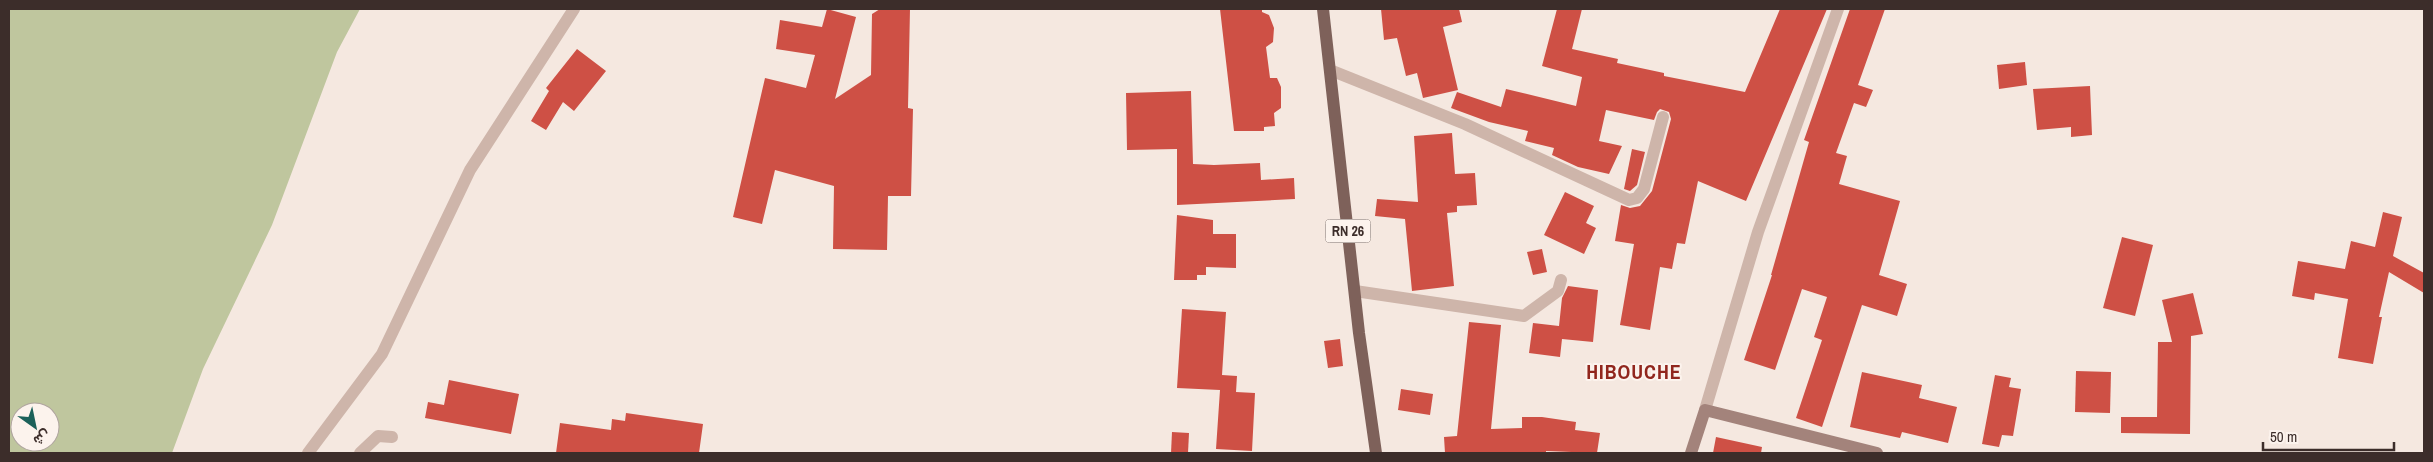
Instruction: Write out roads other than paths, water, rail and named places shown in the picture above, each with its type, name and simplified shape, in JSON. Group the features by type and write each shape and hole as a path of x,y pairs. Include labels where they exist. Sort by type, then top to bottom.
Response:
{"main road":[{"name":"RN 26","path":"1323,9 1355,291 1376,453"},
{"path":"1691,453 1705,410 1877,453"}],"street":[{"path":"308,453 382,354 470,170 574,9"},
{"path":"1705,410 1758,232 1838,9"},
{"path":"1330,70 1465,124 1629,200 1637,198 1644,189 1663,117"},
{"path":"1355,291 1524,316 1558,291 1561,280"},
{"path":"360,453 378,436 392,437"}],"district":[{"name":"HIBOUCHE","path":"1634,372"}]}
